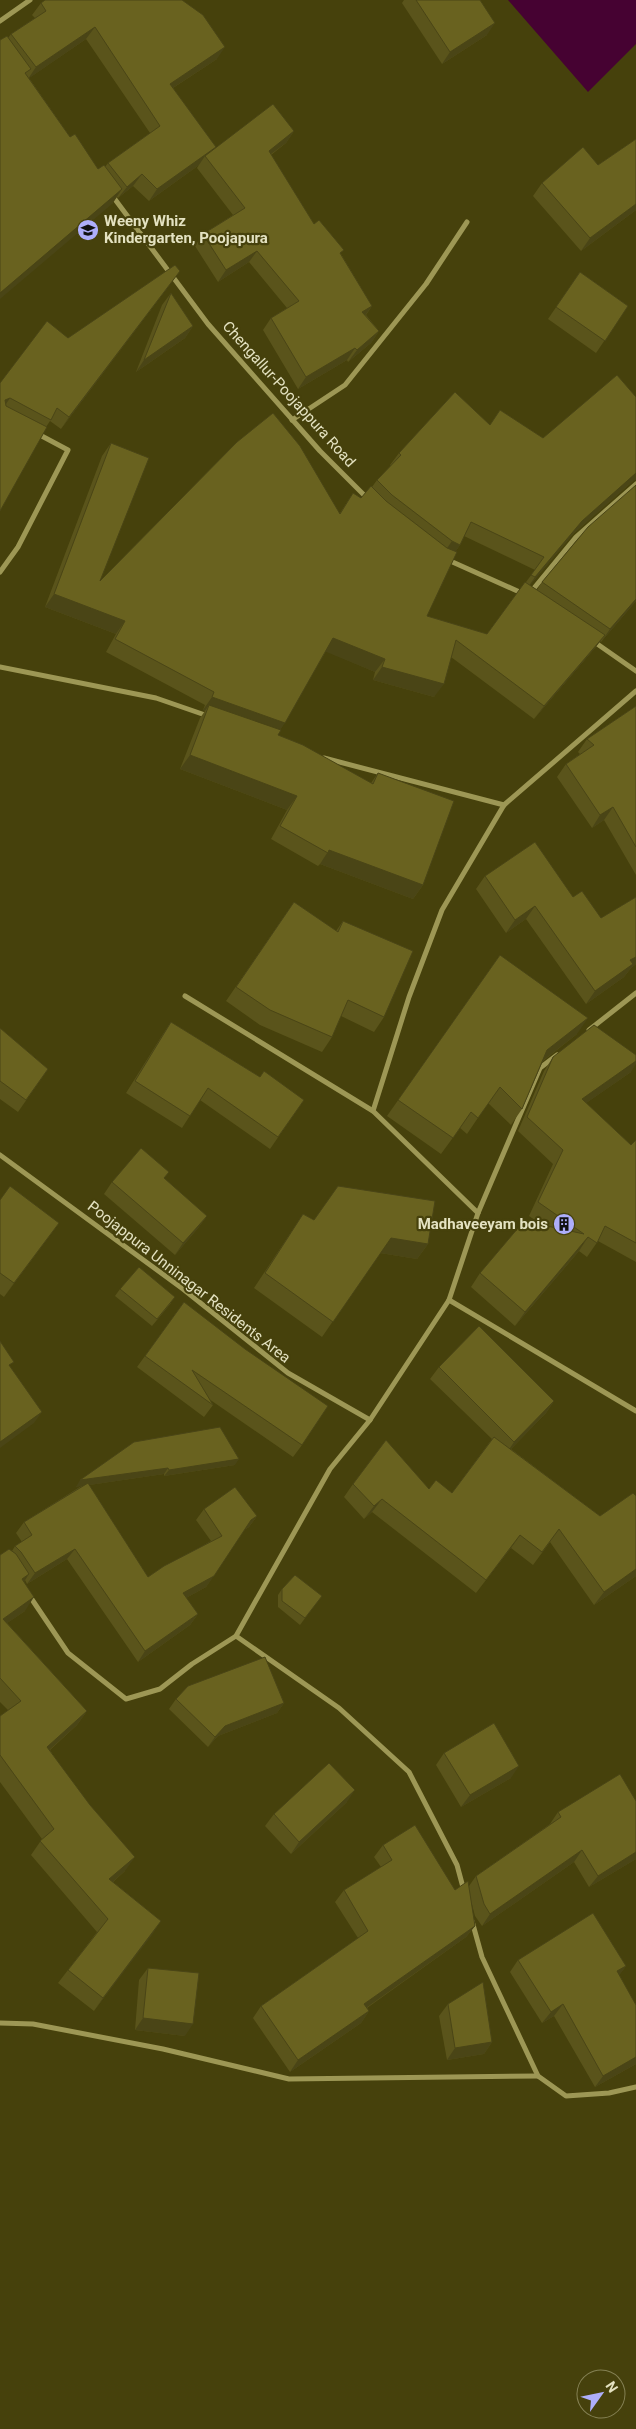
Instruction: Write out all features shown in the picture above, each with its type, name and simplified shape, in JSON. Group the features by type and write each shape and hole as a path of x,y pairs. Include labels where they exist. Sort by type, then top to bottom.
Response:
{"street":[{"path":"0,21 30,0"},
{"name":"Chengallur-Poojappura Road","path":"110,192 208,324 292,420 373,504"},
{"path":"292,420 345,385 426,284 467,222"},
{"path":"0,572 18,547 68,450 34,432"},
{"path":"527,596 576,537 636,484"},
{"path":"441,558 527,596 535,602"},
{"path":"583,634 636,671"},
{"path":"0,667 156,698 219,720"},
{"path":"373,1111 409,997 442,910 504,805 636,690"},
{"path":"317,756 504,805"},
{"path":"584,1034 636,993"},
{"path":"185,996 373,1111 478,1213"},
{"path":"26,1589 68,1653 126,1699 160,1689 192,1664 236,1636 330,1470 370,1420 449,1300 478,1213 540,1068 562,1051"},
{"name":"Poojappura Unninagar Residents Area","path":"0,1155 183,1288 288,1373 370,1420"},
{"path":"449,1300 636,1411"},
{"path":"236,1636 339,1708 409,1772 457,1865 467,1902"},
{"path":"469,1911 482,1957 538,2076 566,2096 609,2093 636,2088"},
{"path":"0,2023 33,2024 163,2049 289,2079 538,2076"}],"shaded area":[{"path":"508,0 636,0 636,44 588,92"}],"building":[{"path":"45,0 182,0 203,15 225,47 170,84 216,147 157,189 142,174 127,187 108,163 160,126 95,27 36,67 11,34 46,11 41,3"},
{"path":"416,0 480,0 495,23 450,52"},
{"path":"7,36 31,69 25,73 70,137 75,134 98,169 104,165 122,189 0,293 0,40"},
{"path":"273,104 294,131 269,151 314,224 319,220 344,250 340,253 372,306 362,312 379,331 357,350 355,348 306,377 271,318 299,301 257,251 226,270 203,234 245,208 205,156"},
{"path":"636,139 636,204 590,238 542,183 583,147 598,165"},
{"path":"175,265 180,271 69,417 57,408 51,420 10,398 5,400 6,406 47,427 0,511 0,383 47,321 68,338"},
{"path":"580,272 628,306 605,341 556,307"},
{"path":"171,293 193,326 144,360"},
{"path":"617,375 636,397 636,473 582,521 535,577 531,575 544,557 471,522 460,545 452,541 392,495 377,480 455,392 490,425 500,410 543,438"},
{"path":"273,413 300,446 340,514 353,493 361,498 371,486 386,501 447,548 457,552 427,616 487,634 525,582 605,635 544,706 456,640 444,684 382,667 385,659 333,638 285,723 212,697 214,692 115,639 125,621 54,594 111,443 149,458 100,581 237,442"},
{"path":"636,485 636,599 610,629 542,582 588,527"},
{"path":"209,705 281,730 278,735 303,745 373,784 378,773 454,801 423,885 329,850 328,853 280,826 297,796 190,755"},
{"path":"636,706 636,847 613,807 600,815 566,764 594,745 587,739"},
{"path":"535,842 573,897 582,891 601,918 636,897 636,957 630,960 633,964 595,991 535,906 515,920 485,876"},
{"path":"294,902 338,932 343,921 413,951 384,1017 348,1000 332,1037 270,1010 236,987"},
{"path":"500,955 588,1018 547,1050 522,1109 500,1087 478,1118 471,1112 453,1138 398,1100"},
{"path":"171,1022 260,1077 264,1071 304,1100 278,1137 208,1088 190,1116 135,1081"},
{"path":"594,1025 636,1055 636,1061 582,1099 631,1145 636,1140 636,1243 605,1226 597,1243 588,1237 525,1312 480,1273 524,1221 584,1234 538,1202 563,1150 527,1117 553,1057"},
{"path":"0,1028 48,1069 26,1100 0,1081"},
{"path":"141,1148 169,1172 164,1178 207,1216 183,1243 112,1182"},
{"path":"10,1186 59,1223 14,1283 0,1273 0,1200"},
{"path":"338,1186 435,1201 428,1244 391,1238 333,1322 265,1273 303,1214 314,1220"},
{"path":"139,1267 175,1297 157,1319 120,1289"},
{"path":"184,1302 245,1349 328,1406 302,1445 192,1370 213,1405 145,1356"},
{"path":"479,1326 554,1401 514,1442 439,1367"},
{"path":"0,1341 14,1362 9,1365 42,1412 0,1442"},
{"path":"220,1427 239,1459 169,1470 168,1468 80,1480 134,1442"},
{"path":"494,1437 600,1516 633,1493 636,1496 636,1569 604,1592 559,1529 542,1552 520,1535 486,1580 382,1499 374,1506 353,1484 386,1440 429,1489 436,1480 452,1493"},
{"path":"88,1483 148,1577 164,1566 222,1536 204,1509 235,1487 257,1516 251,1520 214,1576 183,1593 198,1614 145,1651 75,1549 35,1573 15,1546 32,1535 24,1522"},
{"path":"9,1549 16,1554 29,1574 22,1579 34,1597 3,1619 87,1711 47,1747 90,1805 135,1857 109,1879 161,1921 103,1998 68,1970 108,1919 40,1841 54,1829 0,1755 0,1716 21,1701 0,1678 0,1555"},
{"path":"295,1575 322,1596 305,1618 282,1601 282,1589"},
{"path":"265,1657 284,1703 225,1726 215,1737 176,1699 188,1686"},
{"path":"494,1723 519,1766 470,1795 444,1753"},
{"path":"329,1763 355,1790 299,1842 274,1814"},
{"path":"620,1774 636,1801 636,1852 598,1876 582,1850 490,1914 484,1904 476,1876 561,1817 558,1812"},
{"path":"415,1825 455,1890 468,1881 475,1926 364,2004 369,2011 298,2060 261,2006 368,1931 344,1890 392,1860 383,1845"},
{"path":"593,1913 626,1966 617,1971 636,2005 636,2057 603,2076 563,2004 551,2012 518,1960"},
{"path":"148,1968 199,1973 193,2024 143,2018"},
{"path":"483,1982 492,2042 455,2048 448,2004"}],"place":[{"name":"Weeny Whiz Kindergarten, Poojapura","path":"88,230"},
{"name":"Madhaveeyam bois","path":"564,1224"}]}
